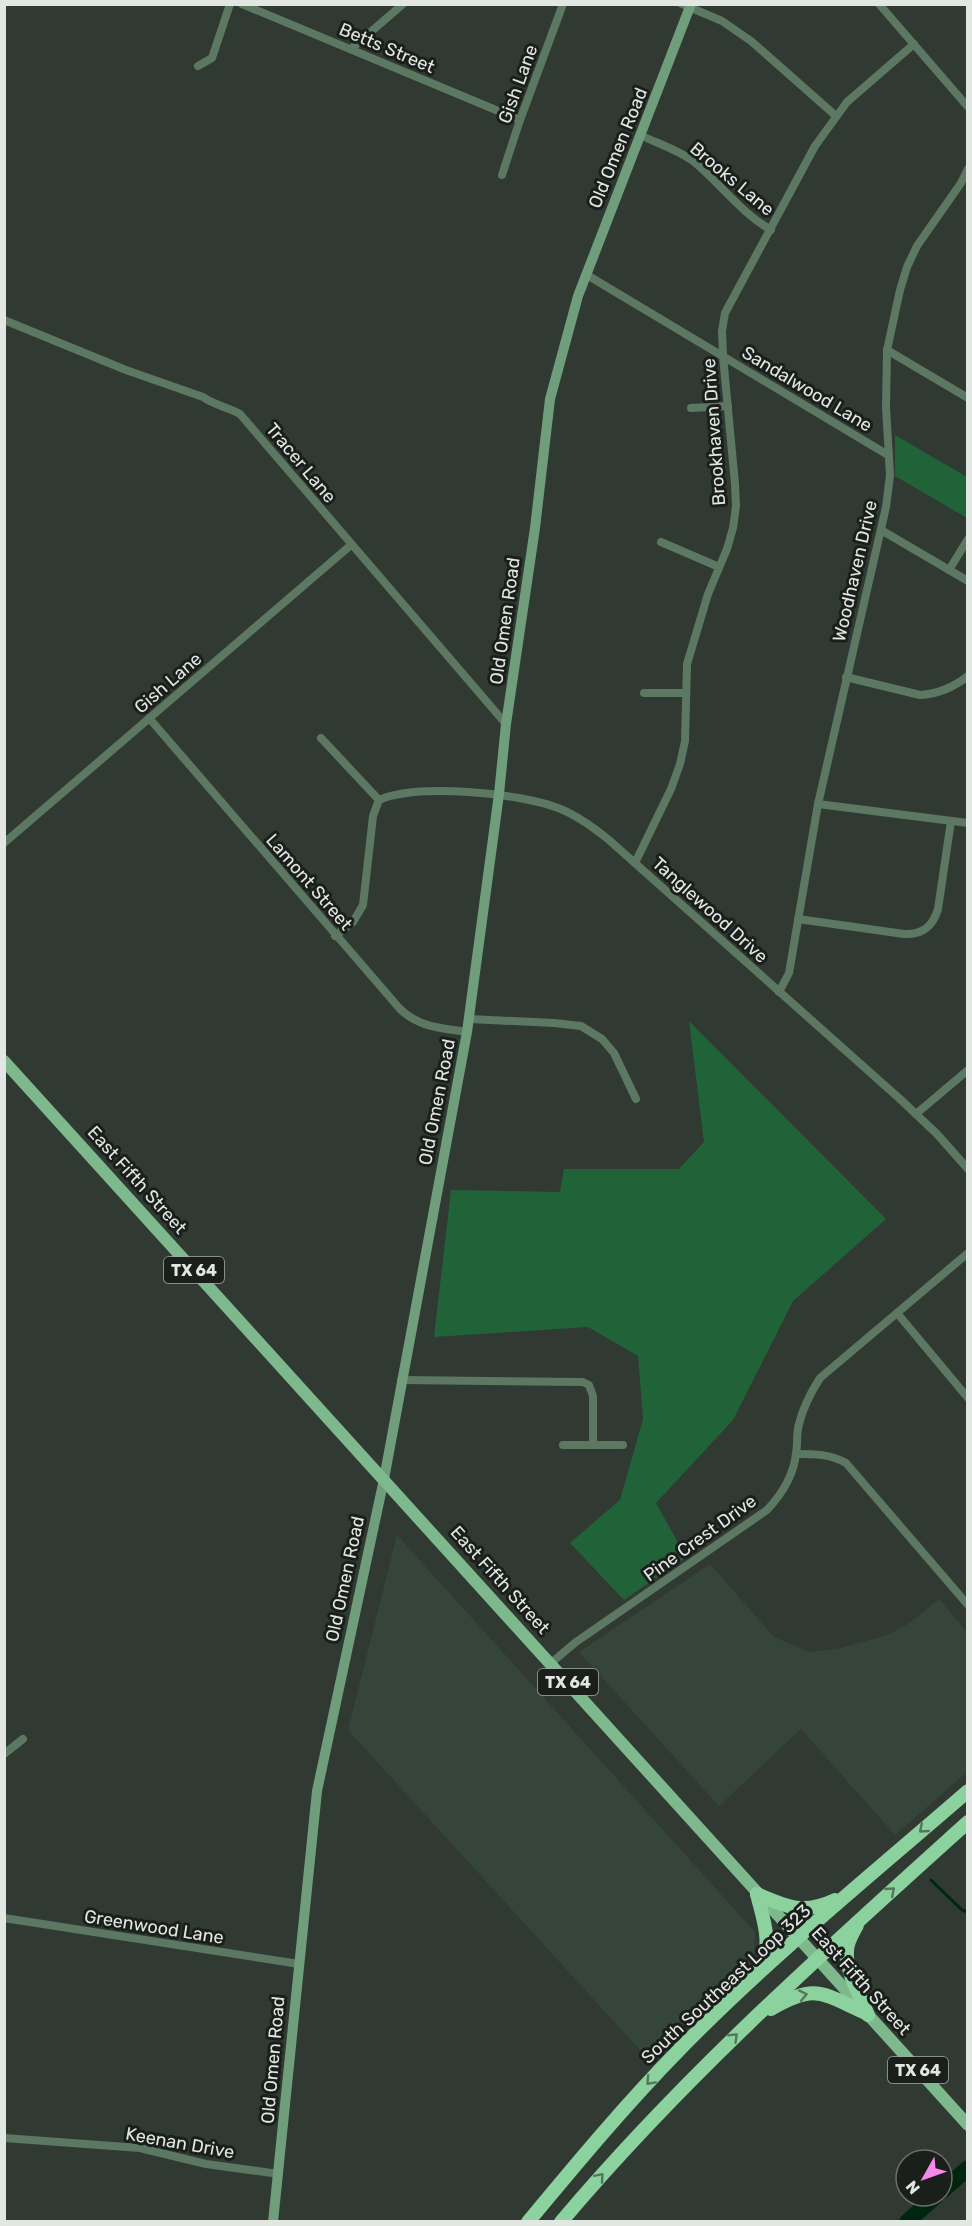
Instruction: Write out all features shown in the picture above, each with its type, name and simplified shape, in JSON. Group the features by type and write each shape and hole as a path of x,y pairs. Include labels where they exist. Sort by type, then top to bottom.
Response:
{"highway":[{"name":"South Southeast Loop 323","path":"528,2222 630,2103 679,2050 848,1894 968,1791"},
{"path":"561,2222 658,2113 751,2021 816,1958 968,1822"},
{"path":"757,1894 784,1905 806,1909 821,1907 848,1894"},
{"path":"750,1983 761,1968 767,1948 767,1934 757,1894"},
{"path":"861,1917 850,1938 847,1955 867,2014"},
{"path":"751,2021 791,1997 810,1993 823,1994 867,2014"}],"main road":[{"name":"East Fifth Street","path":"4,1061 968,2125"}],"street":[{"path":"198,66 212,58 230,4"},
{"name":"Betts Street","path":"242,4 520,120"},
{"path":"351,49 403,4"},
{"name":"Gish Lane","path":"502,175 563,4"},
{"path":"879,4 968,107"},
{"path":"688,6 722,21 751,41 836,116"},
{"name":"Old Omen Road","path":"273,2222 317,1791 384,1479 467,1032 499,794 506,724 535,528 550,399 578,296 642,136 688,6"},
{"name":"Brookhaven Drive","path":"635,862 671,789 680,764 685,741 687,664 708,594 733,528 736,506 723,356 722,331 725,313 815,146 836,116 847,102 914,44"},
{"name":"Brooks Lane","path":"642,136 675,150 693,161 758,222 771,230"},
{"name":"Woodhaven Drive","path":"779,992 789,973 818,804 881,530 890,475 887,350 907,267 917,246 968,169"},
{"name":"Sandalwood Lane","path":"586,275 888,455"},
{"name":"Tracer Lane","path":"4,320 126,370 203,397 213,404 227,406 240,414 506,724"},
{"path":"887,350 968,398"},
{"path":"692,408 728,406"},
{"path":"881,530 968,581"},
{"path":"950,570 968,539"},
{"path":"661,542 719,567"},
{"name":"Gish Lane","path":"4,843 351,545"},
{"path":"846,677 920,695 932,694 951,687 968,676"},
{"path":"644,693 686,693"},
{"name":"Lamont Street","path":"149,718 335,936 411,1020 421,1024 467,1032"},
{"path":"321,738 379,800 373,816 363,905 353,922 335,936"},
{"name":"Tanglewood Drive","path":"379,800 398,793 499,794 558,807 576,816 635,862 916,1114 968,1169"},
{"path":"818,804 968,823"},
{"path":"798,919 904,934 921,932 935,919 938,909 951,821"},
{"path":"469,1019 581,1026 602,1039 614,1053 636,1099"},
{"path":"916,1114 968,1070"},
{"name":"Pine Crest Drive","path":"551,1663 576,1642 761,1514 782,1492 792,1472 801,1417 820,1377 968,1253"},
{"path":"897,1313 968,1398"},
{"path":"401,1380 583,1382 589,1385 593,1396 593,1445"},
{"path":"563,1445 623,1445"},
{"path":"796,1454 823,1454 846,1462 968,1605"},
{"path":"4,1754 23,1738"},
{"name":"Greenwood Lane","path":"4,1918 298,1964"},
{"name":"Keenan Drive","path":"4,2138 140,2148 206,2164 279,2174"}],"shaded area":[{"path":"397,1535 755,1932 754,1956 746,1969 649,2060 348,1730"},
{"path":"710,1564 774,1637 809,1652 837,1649 888,1635 909,1623 939,1599 967,1632 967,1772 895,1835 801,1729 719,1806 579,1652"}],"green space":[{"path":"895,435 967,477 967,518 895,476"},
{"path":"689,1021 886,1219 793,1301 733,1420 656,1503 686,1557 624,1600 570,1543 620,1500 643,1419 638,1356 588,1327 434,1337 451,1190 560,1192 564,1169 679,1169 704,1142"}],"waterway":[{"path":"931,1880 962,1910 968,1912"},
{"path":"954,2180 968,2168"},
{"path":"907,2222 923,2208"}]}
